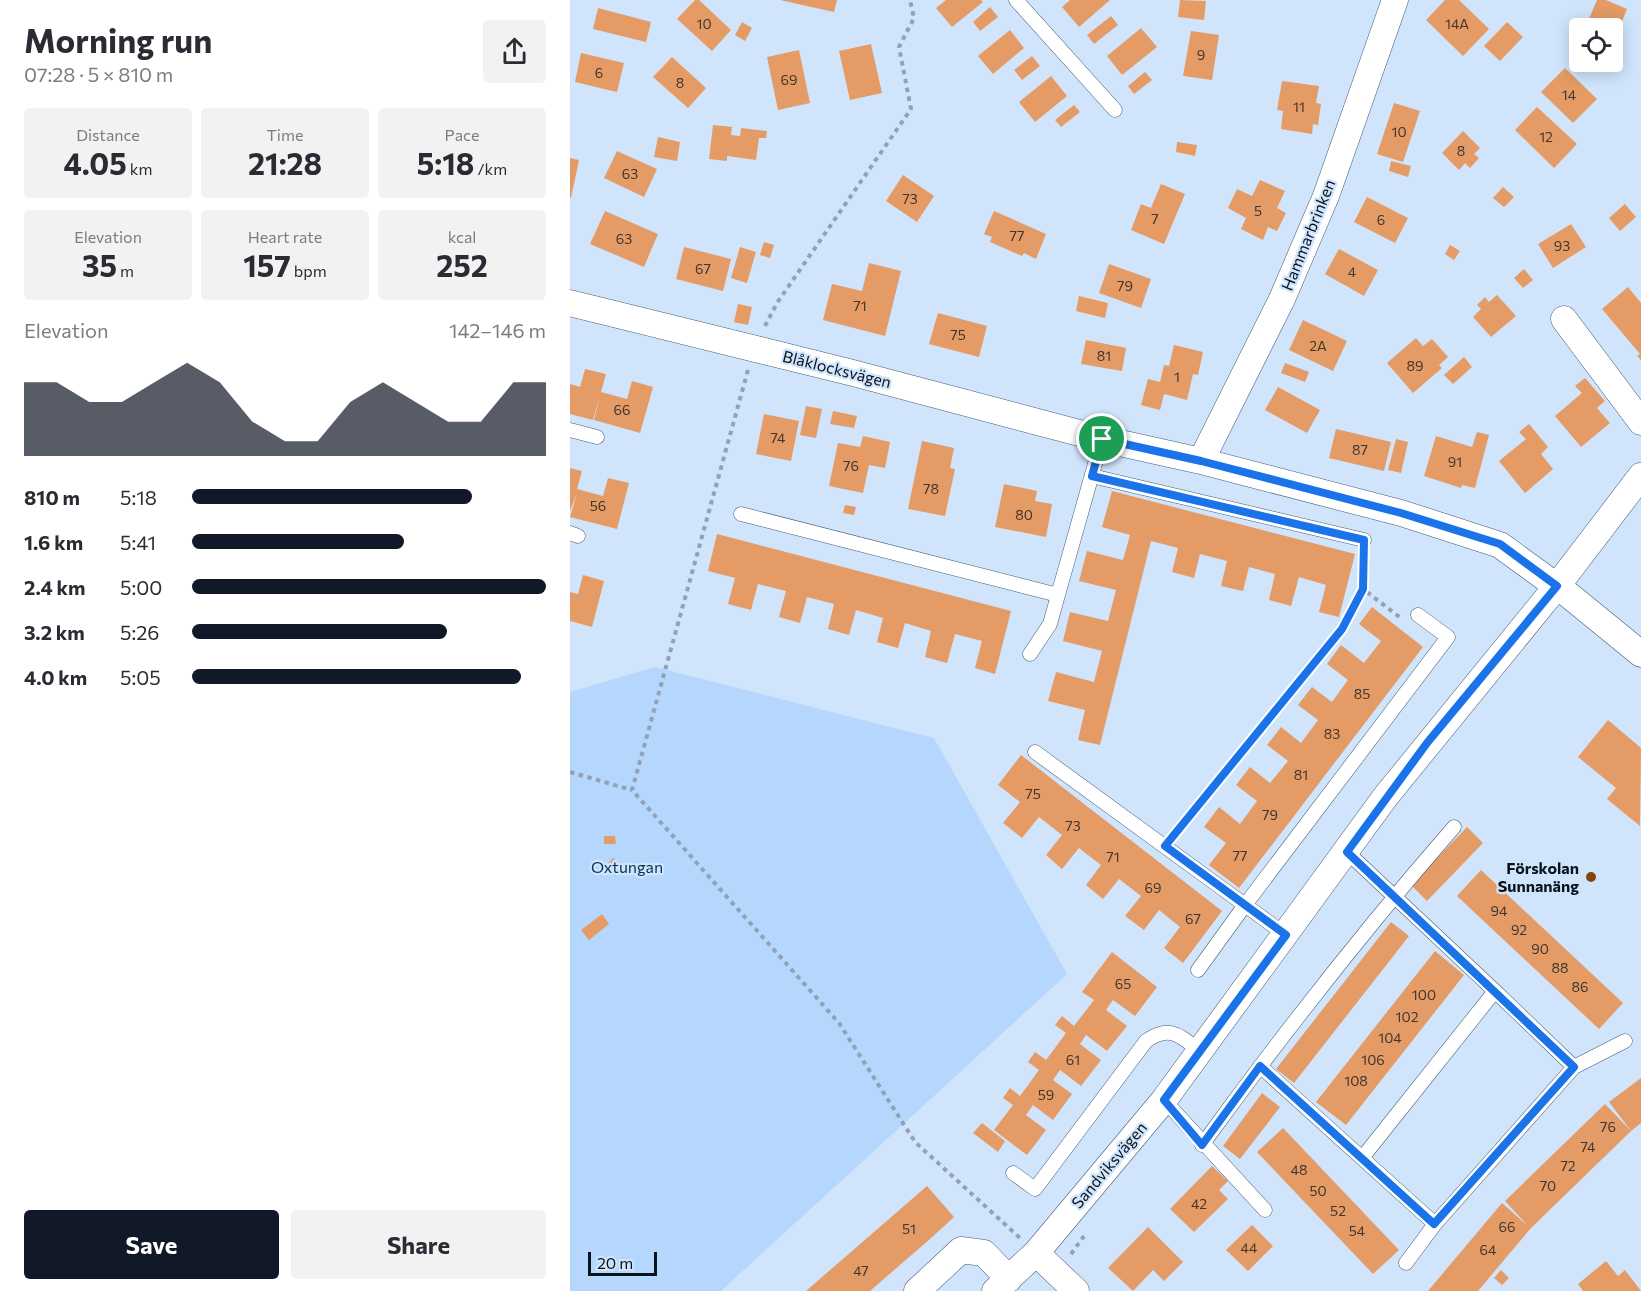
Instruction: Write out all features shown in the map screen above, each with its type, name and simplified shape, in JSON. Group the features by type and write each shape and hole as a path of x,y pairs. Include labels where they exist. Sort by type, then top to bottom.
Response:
{"street":[{"name":"Hammarbrinken","path":"1201,461 1282,299 1326,196 1395,0"},
{"name":"Blåklocksvägen","path":"570,303 754,348 1102,439 1201,461 1401,513 1500,544 1557,586 1641,654"},
{"path":"1564,319 1641,422"},
{"name":"Sandviksvägen","path":"917,1291 961,1250 984,1252 1002,1285 1035,1253 1164,1100 1427,743 1557,586 1641,476"},
{"path":"1035,1253 1076,1291"}],"lane":[{"path":"1016,0 1115,110"},
{"path":"570,430 597,437"},
{"path":"1030,654 1050,624 1102,439"},
{"path":"1092,476 1364,540"},
{"path":"741,514 1058,595"},
{"path":"1198,970 1448,637 1418,615"},
{"path":"1035,752 1286,935"},
{"path":"1202,1145 1260,1066 1394,896 1454,827"},
{"path":"1347,852 1574,1067"},
{"path":"1362,1158 1495,991"},
{"path":"1013,1173 1035,1190 1146,1041 1158,1033 1176,1033 1200,1051"},
{"path":"1406,1263 1434,1224 1574,1067 1625,1041"},
{"path":"1260,1066 1434,1224"},
{"path":"1164,1100 1202,1145 1265,1210"}],"path":[{"path":"633,790 754,348 777,303 911,109 899,47 914,18 910,0"},
{"path":"1165,846 1342,629 1363,589 1364,540"},
{"path":"1363,589 1406,622 1418,615"},
{"path":"570,772 633,790 839,1023 915,1142 1035,1253"}],"green space":[{"name":"Oxtungan","path":"655,667 934,738 1067,974 721,1291 570,1291 570,692"}],"building":[{"path":"695,0 699,0 731,30 712,51 677,19"},
{"path":"780,0 837,0 834,12"},
{"path":"946,0 981,0 983,2 952,27 936,8"},
{"path":"1070,0 1110,0 1079,27 1062,7"},
{"path":"1180,0 1206,1 1204,20 1178,17"},
{"path":"1445,0 1459,0 1489,29 1463,56 1426,20"},
{"path":"1597,0 1606,0 1627,9 1623,19 1589,18"},
{"path":"990,7 998,17 980,31 973,22"},
{"path":"598,8 651,22 646,42 593,29"},
{"path":"1111,16 1118,25 1094,44 1087,35"},
{"path":"742,22 752,28 745,41 735,35"},
{"path":"1507,22 1523,37 1500,61 1484,46"},
{"path":"1141,28 1157,47 1122,75 1107,56"},
{"path":"1010,30 1024,48 993,74 978,56"},
{"path":"1191,31 1219,35 1212,80 1183,76"},
{"path":"871,44 882,93 850,100 839,51"},
{"path":"799,50 810,103 778,110 767,57"},
{"path":"581,53 624,63 617,92 575,82"},
{"path":"1032,56 1040,66 1022,80 1014,70"},
{"path":"672,57 706,88 688,108 653,77"},
{"path":"1565,68 1597,99 1573,123 1541,92"},
{"path":"1145,72 1152,80 1134,94 1128,86"},
{"path":"1051,76 1067,96 1035,122 1019,102"},
{"path":"1282,81 1319,86 1316,103 1321,104 1318,125 1313,124 1312,134 1281,129 1283,111 1277,110"},
{"path":"1394,103 1420,111 1403,162 1377,154"},
{"path":"1074,105 1080,112 1061,127 1055,120"},
{"path":"1537,107 1577,144 1554,168 1515,130"},
{"path":"713,125 732,127 731,135 740,136 741,128 767,131 766,138 759,138 756,160 727,156 727,161 709,159"},
{"path":"1463,131 1480,148 1474,154 1479,158 1470,168 1465,163 1459,170 1442,153"},
{"path":"658,137 680,142 677,161 654,157"},
{"path":"1177,142 1197,145 1195,156 1176,152"},
{"path":"617,151 657,169 644,197 604,178"},
{"path":"570,158 579,160 571,198 570,198"},
{"path":"1391,161 1411,166 1408,177 1389,171"},
{"path":"903,175 934,196 917,222 886,201"},
{"path":"1260,180 1285,191 1277,208 1286,213 1277,231 1268,227 1263,240 1241,229 1246,218 1228,208 1237,189 1252,196"},
{"path":"1161,184 1185,194 1164,244 1131,230 1141,204 1151,208"},
{"path":"1503,187 1514,197 1504,207 1493,198"},
{"path":"1367,197 1408,218 1395,243 1354,222"},
{"path":"1625,204 1636,217 1620,231 1609,218"},
{"path":"605,211 658,234 644,267 590,244"},
{"path":"994,211 1046,234 1036,259 1024,253 1022,256 990,242 992,237 984,234"},
{"path":"1571,224 1586,247 1553,268 1538,244"},
{"path":"764,242 774,245 770,258 760,255"},
{"path":"1450,245 1460,251 1454,260 1445,254"},
{"path":"684,247 731,259 723,291 676,279"},
{"path":"740,247 756,252 747,283 731,278"},
{"path":"1339,249 1378,270 1364,296 1325,274"},
{"path":"869,263 901,271 885,336 823,320 832,284 862,291"},
{"path":"1109,264 1151,279 1141,308 1099,293"},
{"path":"1524,269 1533,280 1523,288 1514,278"},
{"path":"1628,287 1641,303 1641,360 1637,356 1640,354 1602,309"},
{"path":"1497,295 1516,316 1491,337 1473,317 1481,309 1477,305 1485,297 1489,302"},
{"path":"1079,296 1108,303 1105,318 1076,311"},
{"path":"738,304 752,307 748,325 734,322"},
{"path":"938,313 987,326 979,357 929,344"},
{"path":"1303,320 1347,341 1333,371 1289,350"},
{"path":"1416,338 1423,346 1432,339 1448,357 1439,365 1442,368 1413,393 1387,363"},
{"path":"1086,340 1126,348 1122,371 1081,364"},
{"path":"1174,345 1203,352 1198,375 1193,374 1187,400 1164,394 1160,410 1141,405 1148,379 1160,382 1164,365 1169,366"},
{"path":"1464,357 1472,367 1453,384 1444,375"},
{"path":"1285,363 1309,372 1305,382 1281,373"},
{"path":"585,369 606,374 601,392 627,399 632,381 653,387 640,433 594,420 600,396 593,420 570,414 570,384 580,387"},
{"path":"1585,378 1605,401 1597,408 1610,423 1581,447 1555,416 1582,393 1575,386"},
{"path":"1278,387 1320,410 1307,433 1265,410"},
{"path":"806,406 822,409 816,438 800,435"},
{"path":"833,411 857,416 854,428 830,424"},
{"path":"764,414 799,421 791,461 756,454"},
{"path":"1529,424 1548,447 1541,454 1553,469 1525,493 1499,461 1526,439 1519,432"},
{"path":"1336,429 1391,442 1384,471 1329,458"},
{"path":"1477,432 1489,435 1475,488 1462,485 1461,488 1424,476 1436,436 1472,447"},
{"path":"863,436 890,442 885,468 869,465 863,493 829,486 838,443 860,447"},
{"path":"1396,439 1408,442 1401,473 1388,470"},
{"path":"922,441 954,448 950,468 955,469 945,516 908,509"},
{"path":"570,468 582,471 577,489 603,496 608,478 629,483 617,529 570,517 577,493 570,511"},
{"path":"1004,484 1037,491 1035,501 1052,504 1046,537 995,527"},
{"path":"1112,491 1355,554 1339,617 1319,612 1326,585 1299,577 1291,606 1269,600 1275,574 1249,567 1243,591 1221,586 1227,561 1200,554 1194,578 1172,572 1178,548 1151,541 1100,745 1078,740 1085,710 1048,701 1056,672 1094,682 1102,651 1063,641 1070,612 1108,621 1116,590 1079,581 1087,551 1123,560 1130,535 1102,527"},
{"path":"845,505 856,507 854,515 843,513"},
{"path":"717,534 1011,611 995,674 975,668 982,641 955,634 947,663 925,657 931,631 905,623 898,648 877,642 883,618 856,610 849,635 828,629 834,604 807,597 800,623 779,617 786,591 758,584 751,610 728,604 735,578 708,571"},
{"path":"583,575 604,581 592,627 570,621 570,592 578,594"},
{"path":"1372,607 1423,647 1239,888 1209,865 1226,843 1204,827 1219,807 1240,824 1257,801 1236,785 1250,767 1270,783 1288,761 1267,745 1281,727 1301,743 1318,720 1298,705 1312,687 1332,702 1348,680 1327,664 1341,645 1364,663 1381,641 1359,624"},
{"path":"1608,720 1641,748 1640,826 1607,799 1616,788 1578,757"},
{"path":"1021,755 1222,911 1183,963 1164,948 1180,927 1159,910 1144,930 1125,916 1141,896 1119,879 1103,899 1086,885 1101,865 1079,848 1062,869 1046,855 1062,835 1039,817 1022,838 1003,823 1020,802 998,785"},
{"path":"1467,827 1483,843 1427,901 1411,885"},
{"path":"604,836 615,836 616,844 604,844"},
{"path":"613,858 623,867 615,876 605,867"},
{"path":"1481,870 1623,1003 1599,1029 1457,896"},
{"path":"602,914 609,924 589,940 581,930"},
{"path":"1391,922 1409,936 1294,1083 1276,1069"},
{"path":"1435,951 1464,975 1346,1125 1316,1102"},
{"path":"1112,952 1157,987 1135,1016 1113,1000 1106,1010 1127,1026 1107,1051 1086,1035 1080,1044 1101,1060 1081,1086 1060,1070 1053,1080 1072,1094 1053,1120 1033,1105 1026,1115 1046,1130 1027,1155 994,1130 1013,1105 1003,1098 1010,1088 1020,1096 1039,1070 1028,1062 1035,1052 1046,1060 1066,1033 1055,1025 1062,1016 1074,1026 1094,1000 1082,992"},
{"path":"1641,1078 1641,1123 1631,1131 1609,1102"},
{"path":"1262,1093 1280,1107 1240,1159 1223,1146"},
{"path":"1605,1104 1631,1131 1531,1228 1478,1291 1428,1291 1502,1203 1528,1226 1505,1201"},
{"path":"982,1123 1005,1141 998,1152 973,1133"},
{"path":"1283,1128 1399,1250 1373,1274 1257,1152"},
{"path":"1212,1166 1228,1181 1219,1190 1228,1199 1194,1232 1170,1209"},
{"path":"927,1186 954,1217 930,1239 870,1291 806,1291"},
{"path":"1252,1225 1273,1246 1248,1271 1226,1250"},
{"path":"1148,1227 1183,1262 1164,1281 1153,1270 1133,1291 1108,1268"},
{"path":"1606,1261 1618,1276 1625,1270 1641,1291 1583,1291 1578,1284"},
{"path":"1501,1270 1509,1278 1502,1285 1494,1278"}],"place":[{"name":"Förskolan Sunnanäng","path":"1591,877"}],"route":[{"path":"1102,439 1201,461 1401,513 1500,544 1557,586 1427,743 1347,852 1574,1067 1434,1224 1260,1066 1202,1145 1164,1100 1286,935 1165,846 1342,629 1363,589 1364,540 1092,476 1102,439"}]}
